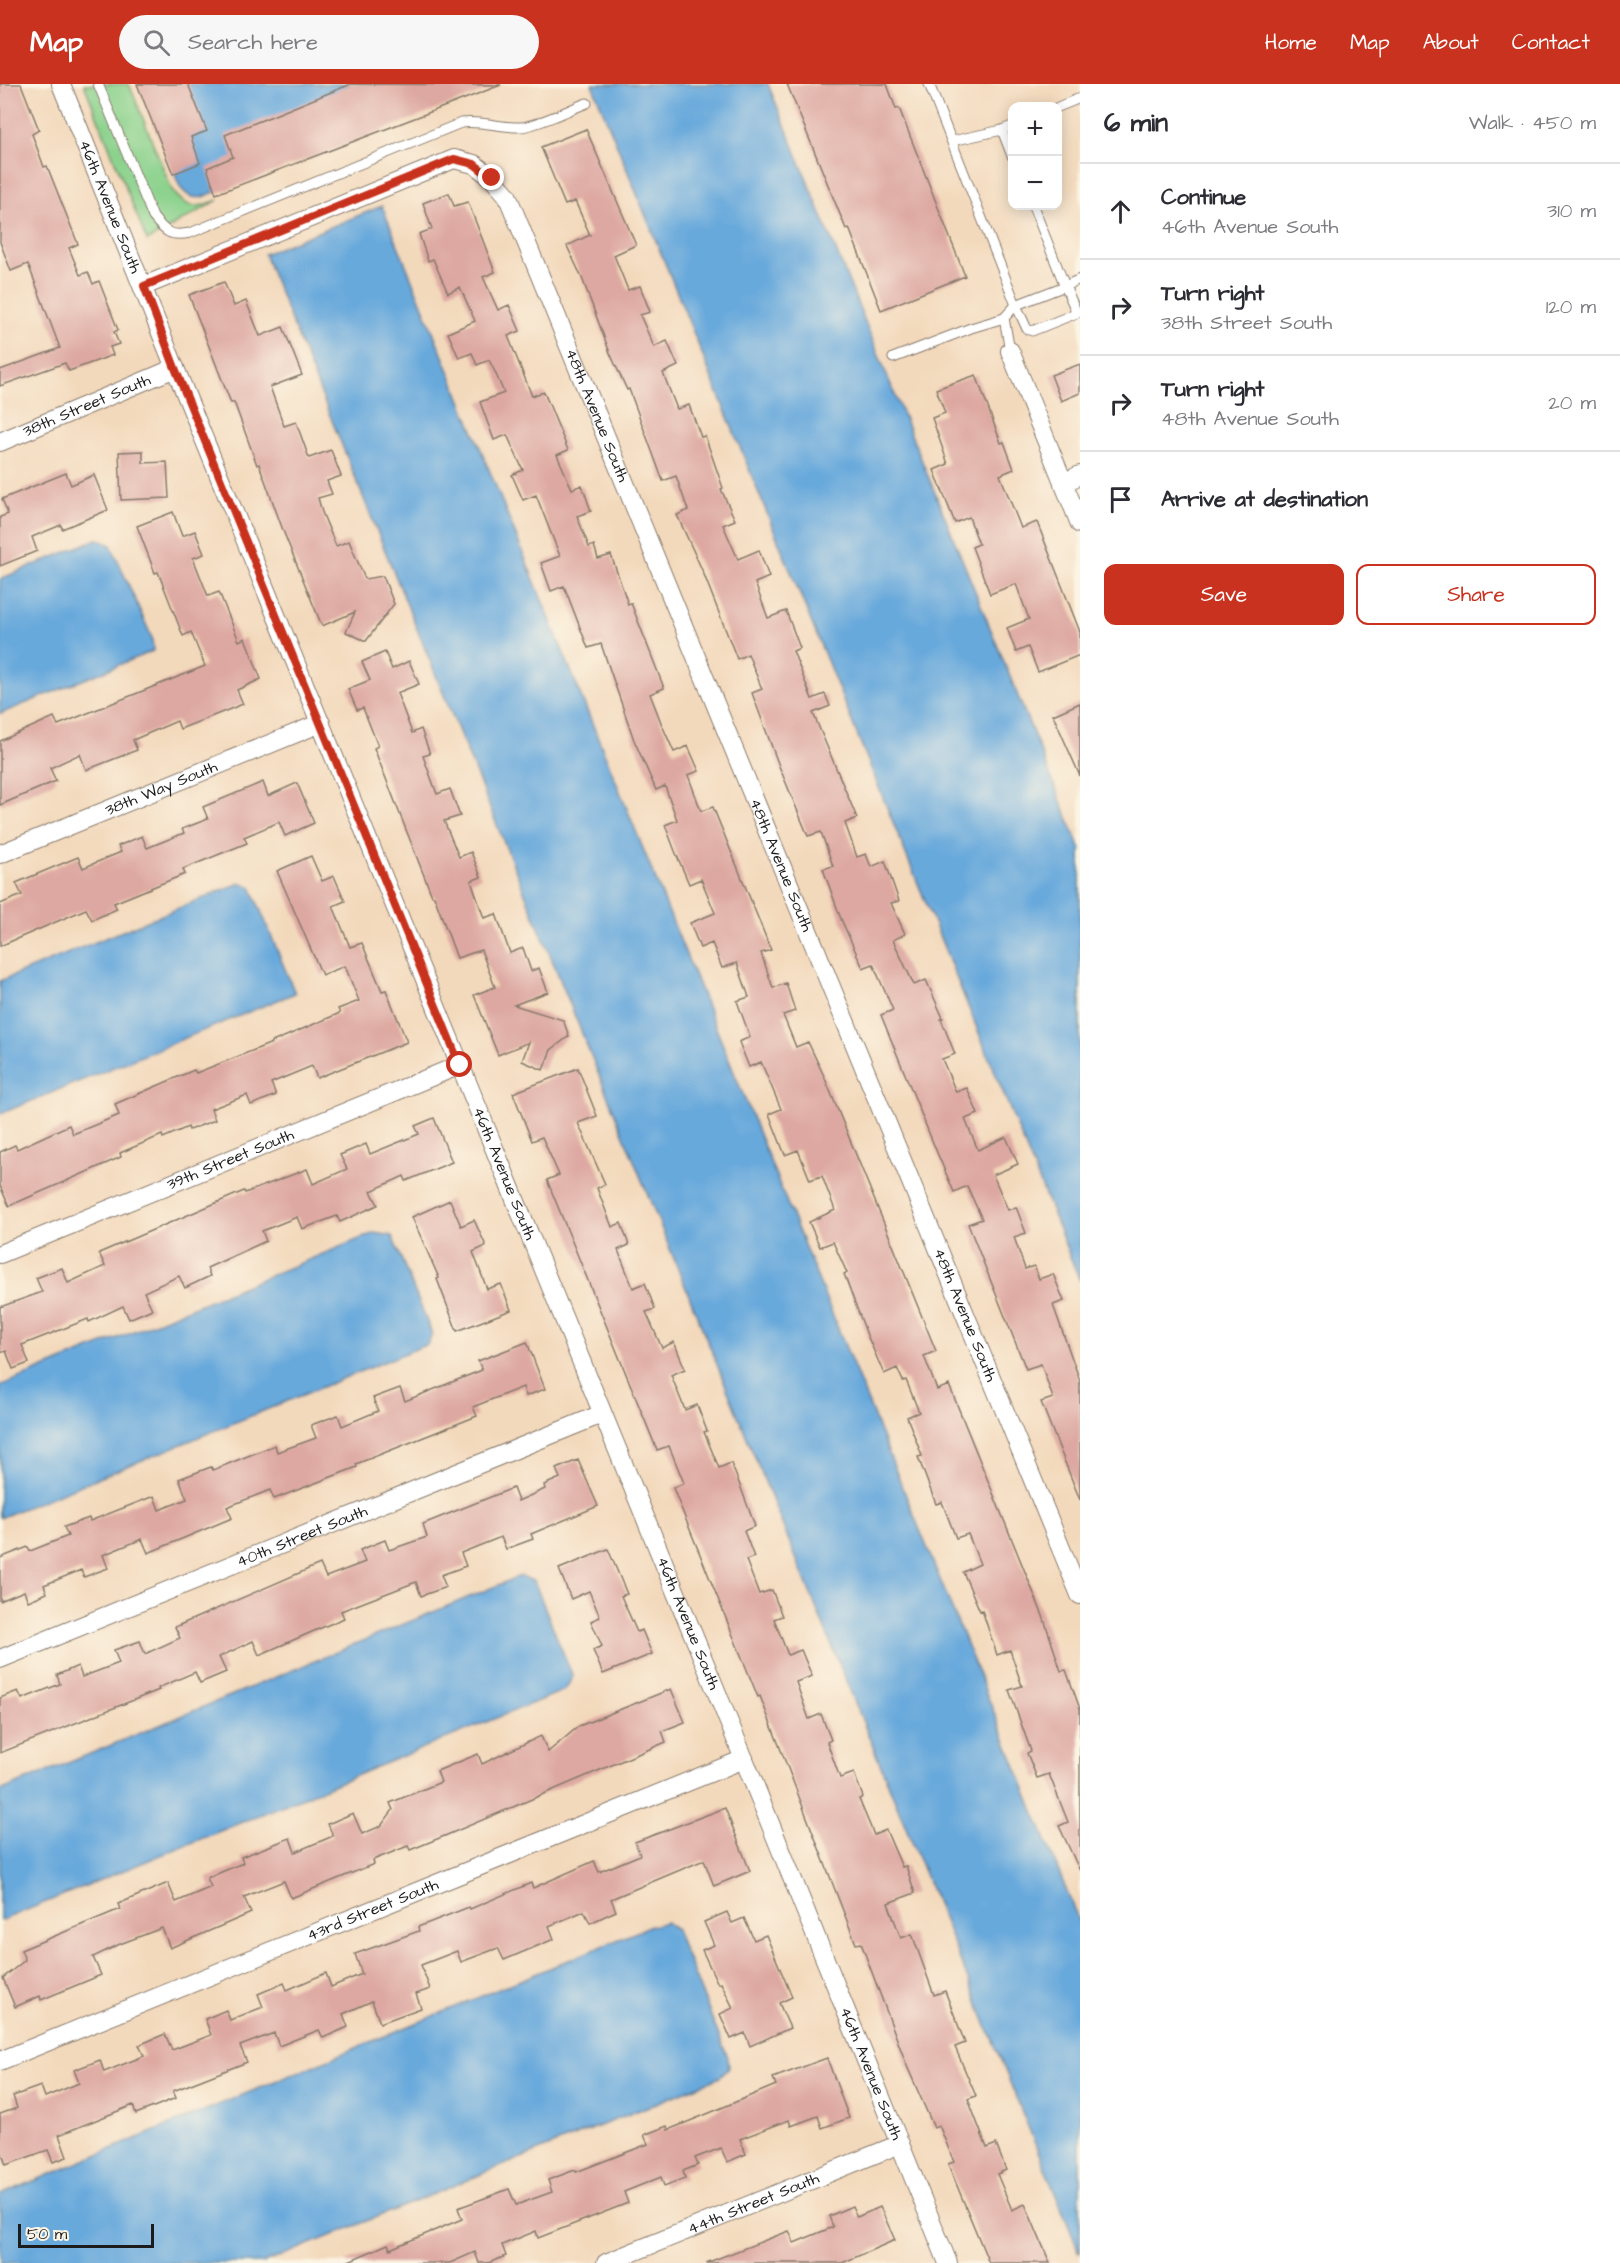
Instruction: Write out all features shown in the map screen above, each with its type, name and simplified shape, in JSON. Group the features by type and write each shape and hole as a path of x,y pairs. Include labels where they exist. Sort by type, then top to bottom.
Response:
{"street":[{"name":"46th Avenue South","path":"61,84 948,2263"},
{"name":"48th Avenue South","path":"144,286 454,159 474,164 492,178 507,195 1080,1595"},
{"path":"1010,351 1080,524"},
{"name":"38th Street South","path":"0,442 175,368"},
{"path":"1063,483 1080,476"},
{"name":"38th Way South","path":"0,854 321,723"},
{"name":"39th Street South","path":"0,1254 460,1065"},
{"name":"40th Street South","path":"0,1659 602,1414"},
{"name":"43rd Street South","path":"0,2061 744,1758"},
{"name":"44th Street South","path":"606,2263 900,2144"}],"lane":[{"path":"98,84 153,217 162,228 176,236 190,233 461,123 475,121 500,127 525,127 587,103"},
{"path":"929,84 1016,305 1027,328 1032,331 1078,317 1035,210"},
{"path":"1062,105 1080,98"},
{"path":"952,141 1008,128"},
{"path":"1002,130 1008,146"},
{"path":"893,358 1004,318 1016,305 1080,279"},
{"path":"1004,318 1010,351"}],"green space":[{"path":"84,84 129,84 172,190 177,197 192,206 218,200 147,241"}],"water":[{"path":"139,84 472,84 196,198 187,195 180,187"},
{"path":"592,84 768,84 1080,848 1080,1281"},
{"path":"382,206 1080,1924 1080,2254 264,254"},
{"path":"97,539 111,545 152,638 153,651 0,714 0,579"},
{"path":"240,883 251,887 295,993 0,1114 0,981"},
{"path":"374,1233 392,1236 432,1334 428,1344 0,1518 0,1386"},
{"path":"520,1576 534,1581 573,1677 565,1690 0,1921 0,1791"},
{"path":"667,1922 676,1930 728,2058 729,2068 720,2077 264,2263 0,2263 0,2195 651,1926"}],"building":[{"path":"0,84 21,84 39,130 32,134 78,244 69,248 80,275 88,272 93,284 99,281 118,330 114,332 119,344 110,347 113,355 69,371 65,363 0,386 0,370 60,348 28,264 11,271 0,242"},
{"path":"137,84 188,84 207,131 191,137 200,163 173,174"},
{"path":"351,84 501,85 216,194 207,168 233,157 225,135"},
{"path":"787,84 887,84 896,109 899,108 965,276 881,310 849,228 846,229"},
{"path":"586,129 636,245 614,255 628,290 640,286 650,312 640,315 654,347 667,341 678,366 663,373 677,409 689,405 701,437 705,436 723,488 721,489 735,520 723,525 738,559 759,550 769,577 755,583 768,618 786,611 800,648 793,651 812,699 825,694 830,706 813,713 857,818 845,823 857,857 866,854 871,867 885,861 899,901 891,903 905,934 893,940 914,985 926,980 943,1018 941,1019 955,1054 942,1059 956,1092 967,1088 978,1114 965,1119 978,1150 1006,1137 1018,1164 993,1175 1008,1210 1016,1207 1026,1233 1014,1237 1025,1269 1034,1266 1039,1279 1053,1274 1064,1301 1053,1305 1080,1381 1080,1500 1041,1402 1053,1398 1041,1364 1026,1369 968,1224 982,1219 967,1186 954,1192 938,1155 881,1015 893,1010 873,964 863,968 841,919 823,869 833,866 821,832 808,836 752,693 762,689 748,654 737,659 703,572 677,515 688,510 676,476 663,481 629,389 627,390 610,353 582,278 567,246 590,235 575,201 565,205 541,147"},
{"path":"449,193 454,206 468,202 495,272 483,277 498,310 509,305 520,331 508,336 532,396 544,392 568,450 557,455 572,489 582,485 591,511 577,516 589,547 594,545 598,559 611,555 628,604 631,603 664,688 650,694 662,725 674,752 688,746 699,771 688,775 701,811 713,807 771,950 761,953 773,988 786,983 795,1011 783,1015 796,1047 808,1042 824,1076 936,1351 924,1356 937,1390 949,1385 1043,1616 1061,1671 1066,1670 1080,1709 1080,1871 1059,1826 1068,1822 1049,1774 1037,1778 1027,1753 1031,1751 1009,1690 1022,1686 1010,1650 997,1655 982,1610 980,1611 963,1572 980,1564 968,1534 956,1538 942,1502 936,1504 918,1457 922,1456 907,1417 919,1412 906,1380 903,1381 897,1368 884,1374 844,1274 847,1273 833,1242 820,1247 809,1222 835,1210 822,1176 810,1180 798,1150 785,1155 769,1114 781,1109 761,1062 749,1067 739,1042 750,1037 737,1001 749,997 737,963 722,968 712,943 700,948 690,923 715,913 701,879 689,884 675,851 665,825 677,820 665,786 656,790 634,740 601,644 588,648 564,586 551,591 541,563 560,556 536,495 523,500 512,475 523,470 507,435 494,440 480,402 504,393 489,360 477,365 472,353 459,358 448,333 475,321 460,287 448,293 433,259 428,261 419,234 432,229 423,203"},
{"path":"224,282 234,306 246,301 260,336 283,327 302,375 270,387 284,426 296,422 309,458 331,450 341,476 327,481 332,494 318,498 336,546 349,541 365,579 383,576 394,604 366,641 346,632 355,612 322,626 234,402 231,403 189,295"},
{"path":"1080,364 1080,393 1061,401 1051,375"},
{"path":"976,375 1001,443 1004,442 1014,469 1000,475 1021,528 1037,522 1080,632 1080,655 1038,672 1028,647 1016,652 1007,628 1029,619 1016,584 990,594 972,547 979,544 969,517 955,523 934,470 948,464 932,418 945,413 936,389"},
{"path":"143,451 143,463 167,462 169,498 121,500 119,452"},
{"path":"66,473 71,485 94,475 108,510 62,529 61,525 32,537 37,551 0,566 0,517 8,514 2,499"},
{"path":"173,512 182,536 195,531 204,554 193,558 208,596 219,592 239,641 245,638 261,679 237,690 243,704 180,729 177,721 133,740 137,750 86,770 80,754 50,768 56,781 0,805 0,741 54,717 58,725 205,666 191,632 183,636 137,526"},
{"path":"385,652 392,669 409,661 419,684 397,693 412,733 421,729 430,754 423,756 437,794 450,789 460,816 444,821 459,857 471,852 481,877 471,881 484,918 496,914 510,953 523,948 531,971 539,968 548,992 514,1005 563,1020 569,1036 551,1050 543,1070 522,1061 529,1042 498,1055 474,995 495,987 481,950 457,958 374,748 378,746 363,708 357,710 348,689 370,680 362,662"},
{"path":"1080,703 1080,776 1053,715"},
{"path":"263,782 268,796 297,783 314,823 285,836 279,822 244,837 247,843 183,869 185,874 114,903 117,909 92,920 86,909 0,946 0,904 22,895 16,883 78,857 83,868 121,852 118,846 142,836 147,848 184,833 182,829 208,819 203,807"},
{"path":"311,856 322,881 334,876 345,901 333,906 350,947 362,943 382,991 386,990 407,1042 317,1078 312,1066 271,1083 276,1095 251,1105 247,1095 211,1109 215,1120 189,1130 188,1127 163,1138 162,1135 120,1153 121,1157 9,1206 0,1186 0,1152 15,1145 17,1149 69,1125 73,1134 119,1115 115,1104 194,1070 196,1073 272,1043 340,1013 338,1009 359,1001 345,966 322,975 277,871"},
{"path":"578,1068 597,1116 578,1123 605,1184 597,1188 612,1227 621,1223 629,1245 618,1250 633,1288 645,1283 655,1309 646,1312 662,1348 674,1342 685,1369 671,1375 685,1410 697,1405 707,1431 704,1432 719,1468 731,1463 755,1526 744,1531 754,1557 746,1560 759,1594 772,1590 782,1616 774,1619 788,1655 801,1650 812,1676 796,1682 809,1719 821,1714 831,1740 827,1742 840,1778 854,1773 863,1797 859,1799 874,1835 886,1830 902,1867 906,1866 915,1893 888,1903 901,1938 912,1934 934,1995 945,1991 965,2043 955,2047 976,2096 968,2099 987,2148 996,2144 1006,2170 997,2174 1012,2210 1025,2204 1050,2263 989,2263 948,2164 954,2162 939,2125 934,2128 907,2066 861,1943 856,1944 760,1696 758,1697 673,1488 684,1483 669,1446 657,1450 547,1180 559,1175 542,1137 532,1141 513,1093"},
{"path":"434,1118 452,1162 406,1181 404,1176 371,1191 378,1205 340,1222 337,1216 302,1229 297,1217 262,1231 266,1241 207,1268 210,1276 185,1288 179,1276 144,1292 152,1309 129,1319 123,1306 89,1322 88,1319 22,1345 29,1363 13,1369 6,1351 0,1353 0,1307 42,1292 36,1278 62,1268 68,1283 105,1266 99,1253 244,1191 245,1193 307,1169 313,1184 347,1169 340,1155 366,1144 370,1154 419,1134 415,1126"},
{"path":"450,1200 461,1226 474,1220 486,1246 473,1252 487,1289 501,1284 511,1310 457,1331 437,1279 439,1278 412,1217"},
{"path":"527,1342 545,1389 526,1396 523,1387 473,1407 477,1416 356,1464 357,1467 274,1499 270,1490 227,1507 232,1518 148,1553 142,1539 103,1555 108,1568 84,1577 81,1570 44,1585 47,1593 28,1601 24,1591 0,1601 0,1558 28,1547 30,1551 68,1536 64,1527 89,1518 90,1521 154,1496 159,1510 187,1499 179,1479 211,1467 213,1470 275,1445 277,1452 316,1438 311,1425 338,1415 342,1426 378,1411 373,1398 400,1388 405,1401 482,1370 478,1361"},
{"path":"578,1460 598,1506 531,1534 533,1539 506,1549 501,1537 461,1553 466,1566 441,1575 446,1587 421,1596 416,1582 341,1611 344,1618 259,1655 253,1641 219,1657 226,1672 200,1683 195,1672 158,1688 159,1690 0,1753 0,1698 18,1691 22,1699 60,1684 57,1675 78,1666 82,1677 119,1663 114,1650 140,1641 145,1654 180,1638 175,1627 320,1564 326,1577 365,1562 360,1550 385,1540 389,1550 427,1537 423,1524 513,1488 518,1501 545,1489 544,1485 560,1478 556,1469"},
{"path":"608,1549 627,1594 621,1596 637,1632 642,1630 652,1654 603,1674 593,1650 602,1646 591,1621 600,1617 589,1591 571,1599 559,1569"},
{"path":"671,1689 685,1722 662,1731 666,1742 410,1850 408,1846 373,1860 374,1864 291,1898 284,1881 244,1897 251,1913 170,1948 162,1928 120,1944 93,1957 101,1975 41,2000 40,1996 15,2007 3,1978 25,1960 21,1950 120,1909 118,1904 168,1883 176,1902 211,1887 207,1878 243,1863 241,1857 290,1838 295,1852 333,1836 328,1824 353,1813 362,1834 381,1826 393,1810 390,1803 441,1782 437,1771 478,1754 482,1764 541,1736 548,1752 579,1726"},
{"path":"725,1808 750,1871 714,1886 704,1860 611,1899 616,1911 590,1923 584,1911 549,1926 554,1939 504,1960 498,1948 461,1962 457,1951 421,1965 430,1989 416,1994 421,2008 380,2023 372,2001 343,2014 348,2027 323,2038 319,2030 279,2046 274,2033 240,2046 247,2062 173,2091 176,2098 136,2114 133,2105 59,2135 67,2157 53,2162 48,2150 6,2165 0,2148 0,2114 17,2108 13,2096 41,2086 45,2097 79,2083 74,2070 100,2060 104,2072 144,2056 139,2045 165,2034 172,2050 211,2035 205,2019 226,2010 230,2020 263,2007 258,1994 284,1983 287,1990 326,1973 331,1987 362,1974 355,1954 419,1931 418,1927 469,1907 470,1909 531,1883 533,1888 594,1861 599,1872 640,1855 635,1842"},
{"path":"727,1912 732,1923 744,1918 754,1940 766,1935 792,1997 779,2003 790,2028 750,2046 745,2033 731,2039 720,2014 733,2008 721,1983 718,1984 702,1950 714,1945 704,1922"},
{"path":"827,2058 849,2118 822,2128 818,2116 791,2126 789,2120 740,2139 746,2154 727,2162 721,2148 695,2158 698,2165 683,2171 685,2178 664,2186 661,2177 624,2192 628,2203 538,2238 536,2231 502,2245 506,2256 488,2263 479,2263 475,2252 450,2263 344,2263 388,2244 390,2249 462,2219 458,2208 509,2189 516,2205 552,2192 548,2180 575,2170 576,2172 648,2144 644,2135 667,2126 668,2130 776,2085 773,2078"},
{"path":"852,2206 857,2217 880,2207 895,2240 842,2263 706,2263 789,2231 794,2243 833,2227 829,2216"}],"route":[{"path":"460,1065 175,368 144,286 454,159 474,164 492,178"}]}
